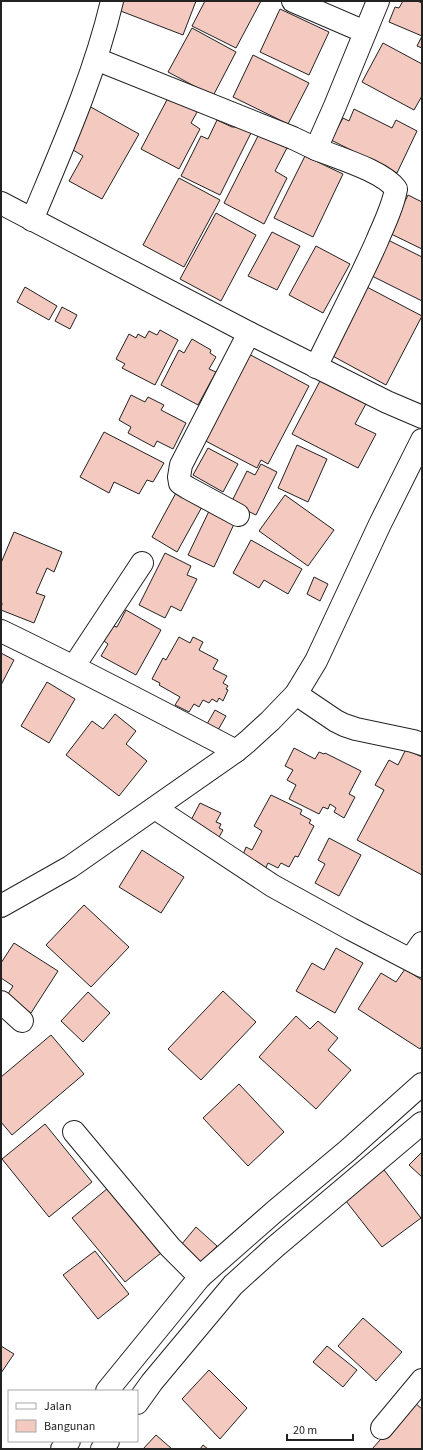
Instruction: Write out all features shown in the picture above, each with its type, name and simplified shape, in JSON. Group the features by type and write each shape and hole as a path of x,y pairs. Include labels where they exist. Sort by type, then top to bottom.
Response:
{"street":[{"path":"32,220 85,92 112,1"},
{"path":"294,1 365,32"},
{"path":"316,149 378,1"},
{"path":"96,59 293,138 391,182 396,189 395,198 366,265 316,366"},
{"path":"1,203 249,333 387,402 422,417"},
{"path":"238,515 180,483 179,477 181,465 249,333"},
{"path":"1,906 70,867 236,751 270,721 296,694 316,661 373,538 422,440"},
{"path":"74,666 142,563"},
{"path":"1,631 74,666 236,751"},
{"path":"296,694 344,725 422,744"},
{"path":"155,808 273,886 351,929 418,956"},
{"path":"1,1002 22,1021"},
{"path":"108,1390 200,1277 347,1151 422,1084"},
{"path":"138,1402 152,1382 233,1285 275,1247 422,1123"},
{"path":"74,1132 170,1247 200,1277"},
{"path":"382,1428 422,1380"}],"building":[{"path":"121,1 196,1 183,35 118,10"},
{"path":"205,1 261,1 236,48 192,26"},
{"path":"403,1 417,1 422,3 422,36 389,22 395,7 399,8"},
{"path":"280,9 329,32 309,75 260,52"},
{"path":"192,28 236,52 213,96 168,72"},
{"path":"422,36 422,48 417,46"},
{"path":"383,43 422,64 422,96 414,110 362,82"},
{"path":"253,55 309,83 288,124 233,97"},
{"path":"169,96 201,105 191,123 200,129 179,169 141,149"},
{"path":"89,106 139,134 102,199 69,181 83,156 68,147"},
{"path":"354,109 392,128 396,120 417,131 397,173 331,140 343,118 349,121"},
{"path":"217,120 232,127 254,127 220,195 181,176 201,136 208,139"},
{"path":"260,132 288,146 275,171 287,178 264,224 224,203"},
{"path":"305,156 343,174 313,237 274,218"},
{"path":"179,178 220,200 184,267 143,245"},
{"path":"408,195 422,202 422,249 389,233"},
{"path":"216,213 256,235 221,301 180,279"},
{"path":"272,232 300,246 277,290 248,276"},
{"path":"388,240 422,257 422,301 370,275"},
{"path":"316,246 350,264 323,313 289,295"},
{"path":"365,286 422,316 386,385 329,354"},
{"path":"25,287 57,306 49,320 17,302"},
{"path":"62,307 77,315 70,329 55,321"},
{"path":"160,330 178,340 155,385 122,368 125,364 116,359 129,334 136,338 138,334 145,338 149,331 157,335"},
{"path":"192,339 211,350 210,353 216,357 209,369 216,372 198,405 161,385 179,350 184,353"},
{"path":"243,351 309,386 268,464 261,460 257,468 198,437"},
{"path":"321,379 367,402 355,424 376,434 358,468 292,434"},
{"path":"131,395 145,402 148,397 164,405 161,410 186,423 173,449 157,441 154,447 128,433 131,427 119,420"},
{"path":"104,432 164,463 153,482 147,480 139,494 114,482 109,493 80,477"},
{"path":"297,445 327,459 308,502 278,488"},
{"path":"208,448 238,464 223,492 193,475"},
{"path":"261,464 277,472 256,515 231,503 247,471 255,475"},
{"path":"177,491 203,505 177,552 152,537"},
{"path":"285,495 334,530 308,566 259,531"},
{"path":"210,509 235,522 214,567 188,555"},
{"path":"14,532 62,552 54,572 47,568 36,593 45,596 34,623 1,610 1,563"},
{"path":"251,540 302,569 288,594 264,580 259,588 233,573"},
{"path":"165,553 191,566 187,575 197,579 181,611 171,606 165,618 139,605"},
{"path":"314,577 328,584 320,601 307,594"},
{"path":"126,610 161,630 136,675 101,656 108,644 104,641 113,626 117,627"},
{"path":"179,637 190,643 193,637 203,642 199,650 218,660 213,669 227,676 223,683 228,686 226,689 228,690 223,701 219,698 217,702 212,699 209,703 203,700 199,707 194,704 189,712 175,705 180,697 159,685 160,683 152,679 163,658 166,660"},
{"path":"1,653 14,660 1,685"},
{"path":"47,682 75,699 49,743 21,726"},
{"path":"215,710 226,716 218,730 207,724"},
{"path":"115,714 136,731 126,744 147,761 119,796 66,755 92,721 103,729"},
{"path":"294,748 315,759 319,752 325,753 361,771 349,794 355,797 344,818 334,812 336,808 330,804 328,809 323,807 319,814 289,799 296,785 287,780 293,770 285,766"},
{"path":"406,749 422,757 422,875 357,840 384,790 375,785 389,760 398,765"},
{"path":"271,795 302,810 300,814 311,820 309,823 314,826 298,857 295,856 289,867 281,863 278,868 268,863 264,872 243,855 246,847 252,850 262,831 254,826"},
{"path":"200,803 221,813 216,822 221,824 219,828 223,830 218,839 189,824"},
{"path":"329,838 361,855 339,896 315,883 325,864 318,860"},
{"path":"142,850 184,877 161,913 119,887"},
{"path":"84,905 129,947 91,987 46,945"},
{"path":"14,943 58,971 31,1013 6,997 13,986 1,978 1,963"},
{"path":"336,948 363,963 335,1013 296,991 312,963 324,970"},
{"path":"405,969 422,980 422,1046 420,1049 358,1009 381,973 396,982"},
{"path":"223,991 256,1022 201,1080 168,1049"},
{"path":"88,992 110,1013 83,1042 61,1021"},
{"path":"296,1016 310,1029 318,1021 338,1038 328,1050 351,1070 316,1109 259,1057"},
{"path":"51,1035 84,1074 12,1135 1,1122 1,1077"},
{"path":"239,1084 284,1132 248,1166 203,1118"},
{"path":"45,1124 92,1182 49,1217 2,1159"},
{"path":"422,1152 422,1177 409,1165"},
{"path":"381,1166 421,1218 382,1247 342,1196"},
{"path":"108,1188 161,1253 125,1282 72,1218"},
{"path":"196,1227 217,1246 202,1264 181,1245"},
{"path":"95,1251 129,1294 98,1319 63,1275"},
{"path":"363,1318 402,1352 376,1381 338,1346"},
{"path":"1,1346 14,1354 1,1373"},
{"path":"327,1346 357,1370 343,1387 313,1362"},
{"path":"209,1370 247,1408 220,1439 182,1399"},
{"path":"414,1402 422,1409 422,1447 420,1449 372,1449"},
{"path":"156,1435 172,1449 143,1449"},
{"path":"203,1445 208,1449 200,1449"}]}
